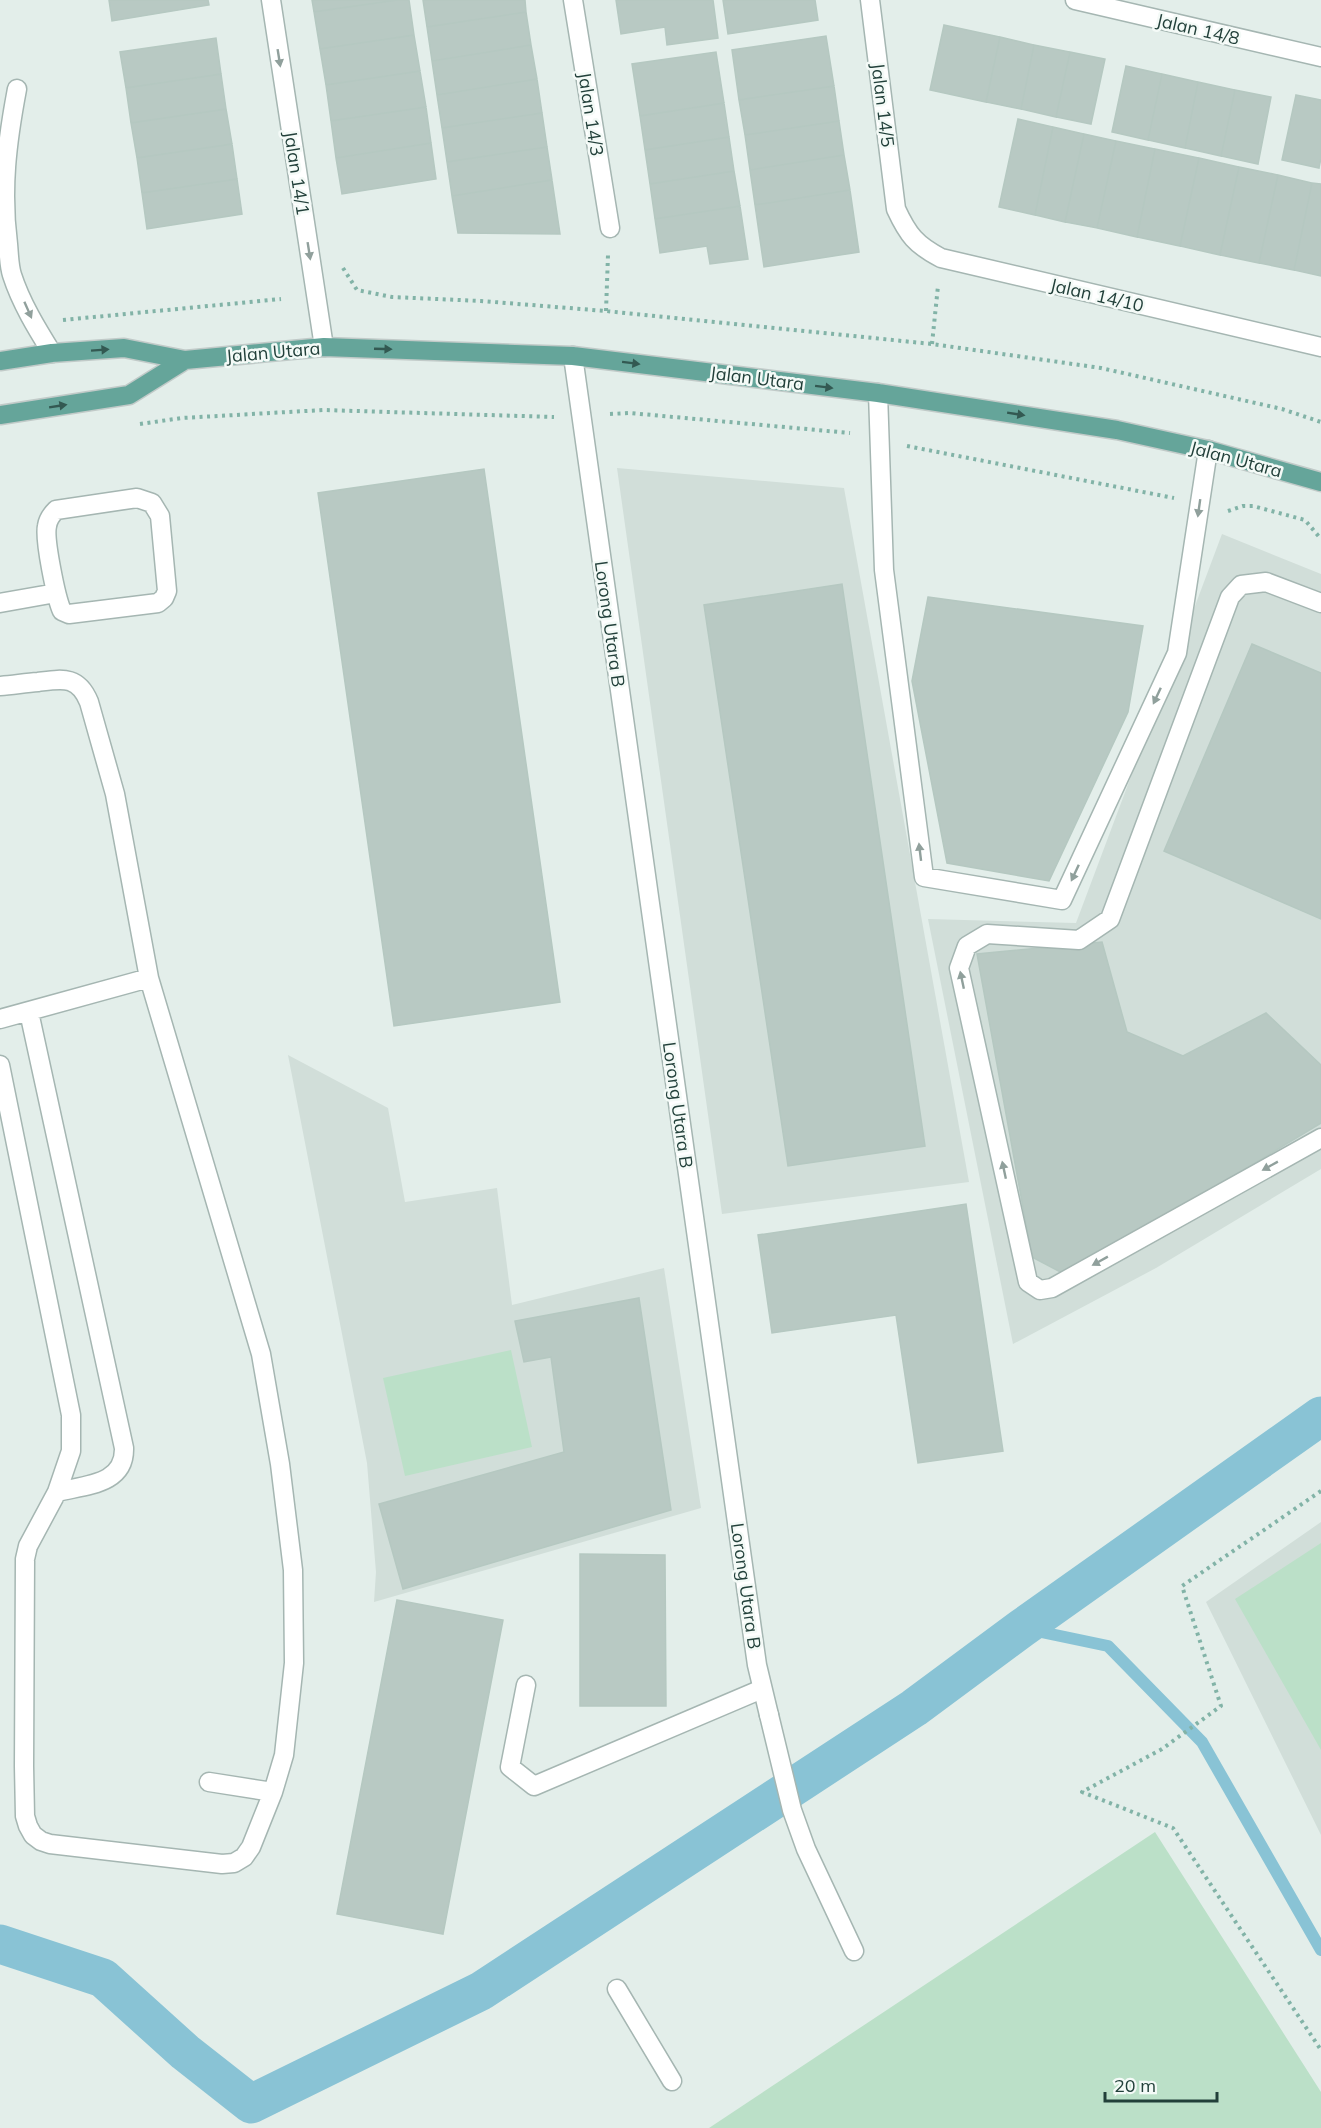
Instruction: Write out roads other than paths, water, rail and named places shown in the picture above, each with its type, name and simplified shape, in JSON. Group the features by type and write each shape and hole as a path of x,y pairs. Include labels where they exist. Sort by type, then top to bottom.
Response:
{"main road":[{"name":"Jalan Utara","path":"0,361 52,353 124,348 185,360 324,347 573,356 878,393 1117,430 1208,450 1321,482"},
{"name":"Jalan Utara","path":"0,415 129,394 185,360"}],"street":[{"name":"Jalan 14/1","path":"270,0 324,347"},
{"name":"Jalan 14/3","path":"573,0 610,228"},
{"name":"Jalan 14/5","path":"870,0 896,209"},
{"name":"Jalan 14/8","path":"1075,0 1321,57"},
{"path":"17,88 9,132 2,203 6,276 52,353"},
{"name":"Jalan 14/10","path":"896,209 907,233 923,249 941,258 1321,347"},
{"name":"Lorong Utara B","path":"573,356 762,1689 792,1810 806,1850 854,1951"},
{"path":"878,393 884,570 924,877 1062,900 1177,653 1208,450"},
{"path":"137,498 152,503 160,516 167,591 164,598 158,603 69,614 62,611 56,593 46,530 50,515 57,510 137,498"},
{"path":"1321,603 1266,582 1241,585 1230,597 1110,919 1079,940 987,934 967,946 959,968 1028,1282 1040,1290 1052,1288 1321,1138"},
{"path":"0,603 56,593"},
{"path":"0,686 58,679 69,680 85,692 115,794 149,978 261,1354 280,1464 292,1570 294,1663 284,1755 273,1792 251,1847 244,1857 234,1863 222,1864 50,1844 40,1841 33,1835 25,1816 25,1559 28,1546 57,1492 71,1451 71,1415 0,1065"},
{"path":"0,1019 149,978"},
{"path":"29,1011 124,1448 122,1466 114,1476 104,1481 57,1492"},
{"path":"526,1685 510,1767 534,1786 762,1689"},
{"path":"210,1782 273,1792"},
{"path":"617,1989 672,2081"}],"waterway":[{"path":"0,1944 103,1978 185,2052 251,2104 481,1991 914,1708 1022,1628 1321,1416"},
{"path":"1022,1628 1108,1646 1202,1742 1321,1950"}]}
